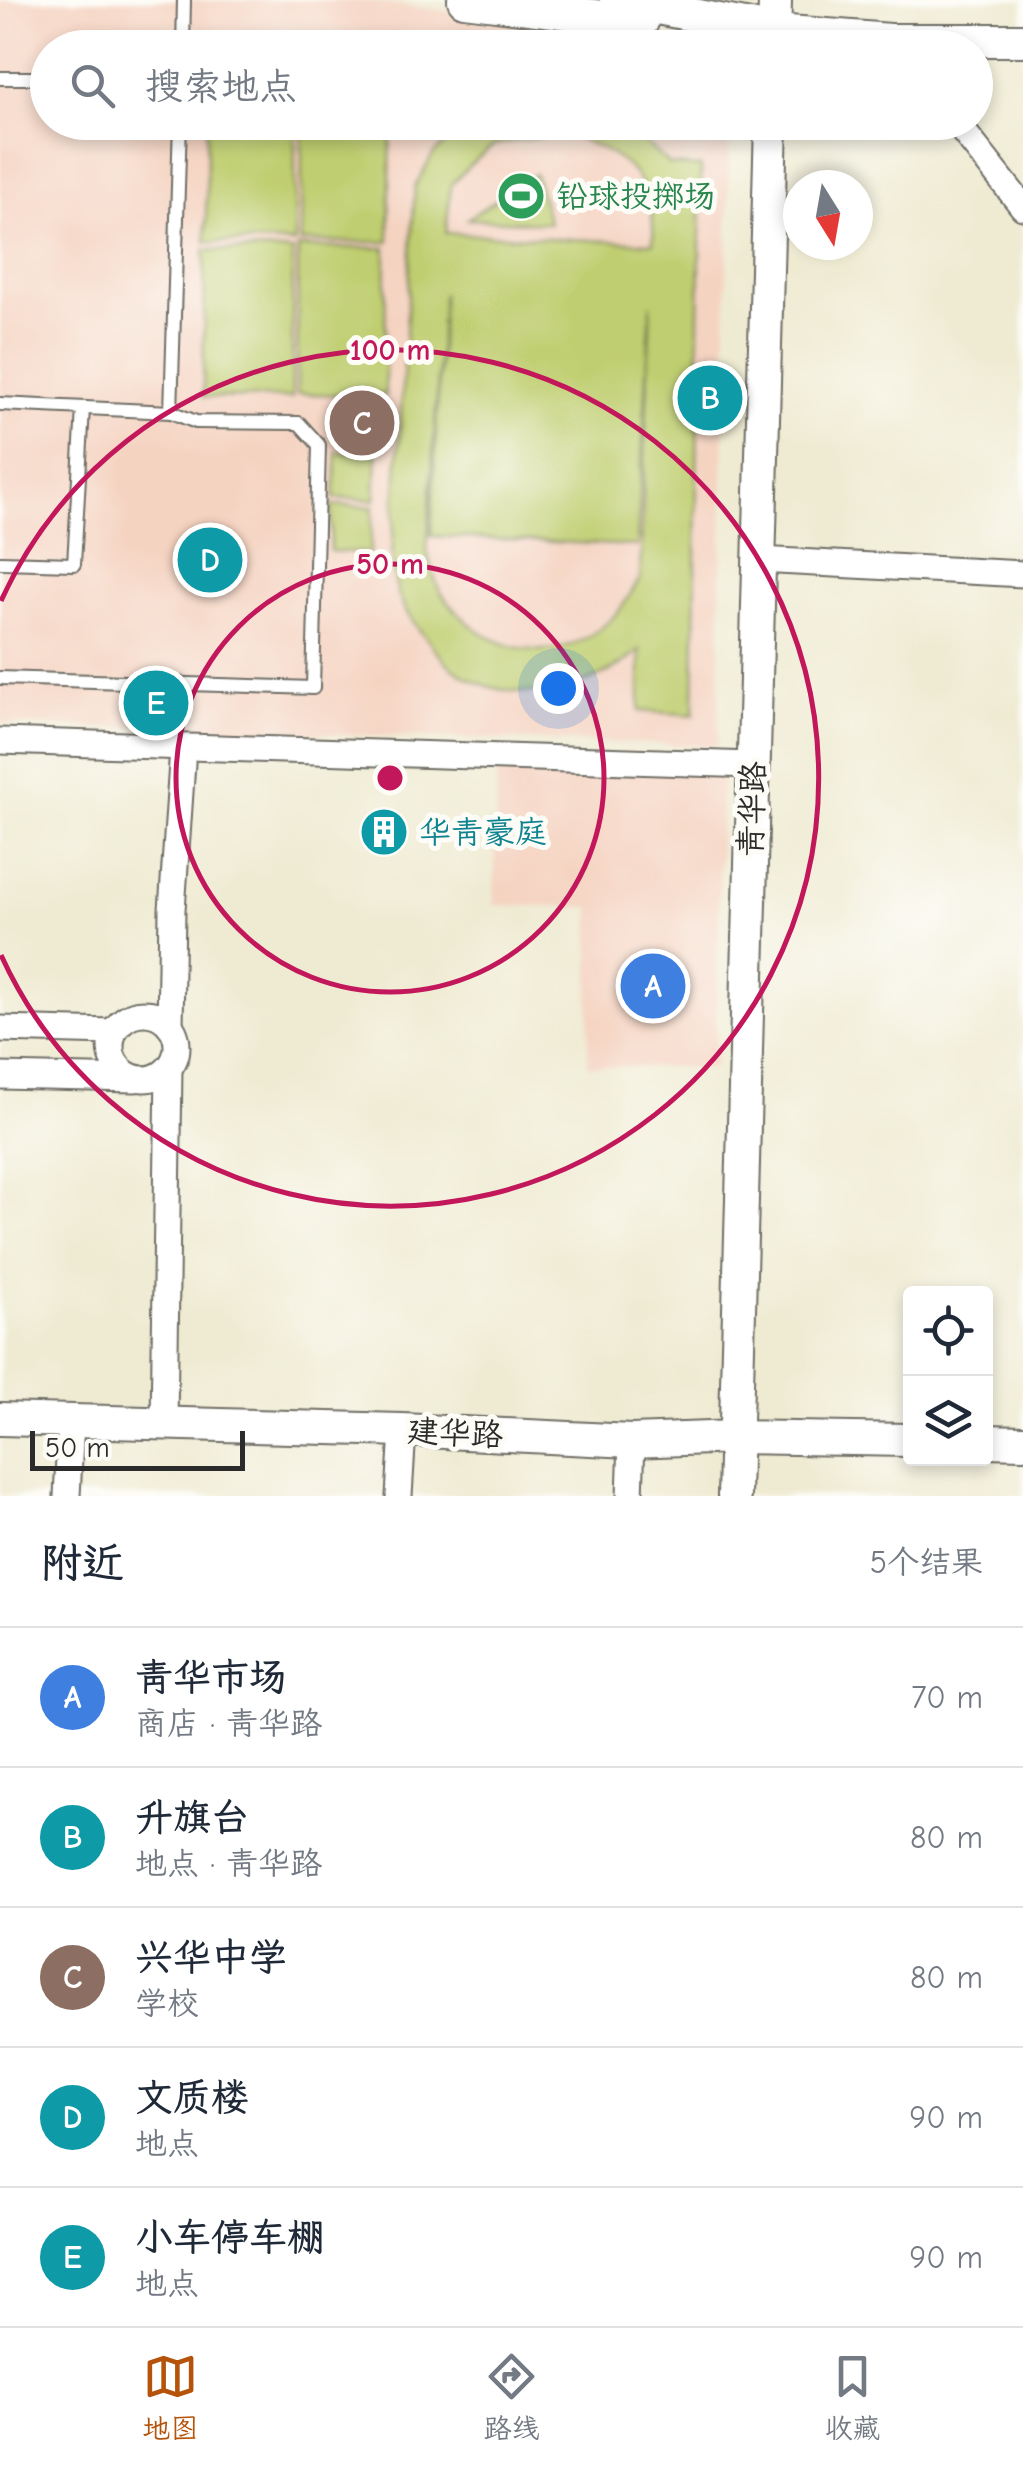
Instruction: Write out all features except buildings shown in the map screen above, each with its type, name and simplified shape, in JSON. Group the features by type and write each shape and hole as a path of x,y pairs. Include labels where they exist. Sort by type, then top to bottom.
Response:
{"street":[{"path":"464,0 709,30"},
{"path":"616,0 801,30"},
{"path":"993,41 1023,40"},
{"name":"青华路","path":"734,1496 771,140"},
{"path":"970,140 1023,207"},
{"path":"759,560 1023,574"},
{"path":"0,741 753,765"},
{"path":"164,1424 169,1068 177,1047 170,1026 172,910 183,748"},
{"path":"139,1079 129,1076 114,1062 110,1042 114,1032 129,1016 140,1013 162,1018 170,1026"},
{"path":"0,1029 114,1032"},
{"path":"0,1076 139,1079 160,1075 169,1068"},
{"name":"建华路","path":"0,1420 402,1430 632,1441 735,1437 903,1440"},
{"path":"66,1496 71,1421"},
{"path":"400,1496 402,1430"},
{"path":"630,1496 632,1441"},
{"path":"993,1441 1023,1442"}],"lane":[{"path":"183,30 184,0"},
{"path":"0,78 30,78"},
{"path":"172,412 180,140"},
{"path":"0,404 172,412 196,422 298,423 319,444 313,688 0,678"},
{"path":"0,562 74,564 83,408"}],"shaded area":[{"path":"0,0 358,0 601,30 30,30 30,140 730,140 718,746 0,724"},
{"path":"497,769 722,773 715,1068 588,1066 591,907 494,905"}],"green space":[{"path":"207,140 295,140 295,243 206,242"},
{"path":"302,140 391,140 389,242 301,242"},
{"path":"450,140 524,140 494,145 451,185 446,233 653,243 653,219 642,184 619,159 581,140 642,140 670,165 701,167 694,715 640,711 640,650 598,677 549,691 499,689 475,681 442,658 401,601 392,555 415,186 434,153","holes":["443,293 431,536 637,546 651,303 640,579 619,611 597,631 574,643 551,649 527,649 481,632 442,594 427,551"]},
{"name":"铅球投掷场","path":"535,174 549,223 467,219"},
{"path":"298,247 386,248 385,395 297,394"},
{"path":"205,250 293,251 292,398 203,397"},
{"path":"337,452 377,454 375,500 334,498"},
{"path":"332,505 373,507 370,553 330,551"}],"place":[{"name":"铅球投掷场","path":"521,196"},
{"name":"升旗台","path":"710,398"},
{"name":"兴华中学","path":"362,423"},
{"name":"文质楼","path":"210,560"},
{"name":"小车停车棚","path":"156,703"},
{"name":"华青豪庭","path":"384,832"},
{"name":"青华市场","path":"653,986"}]}
